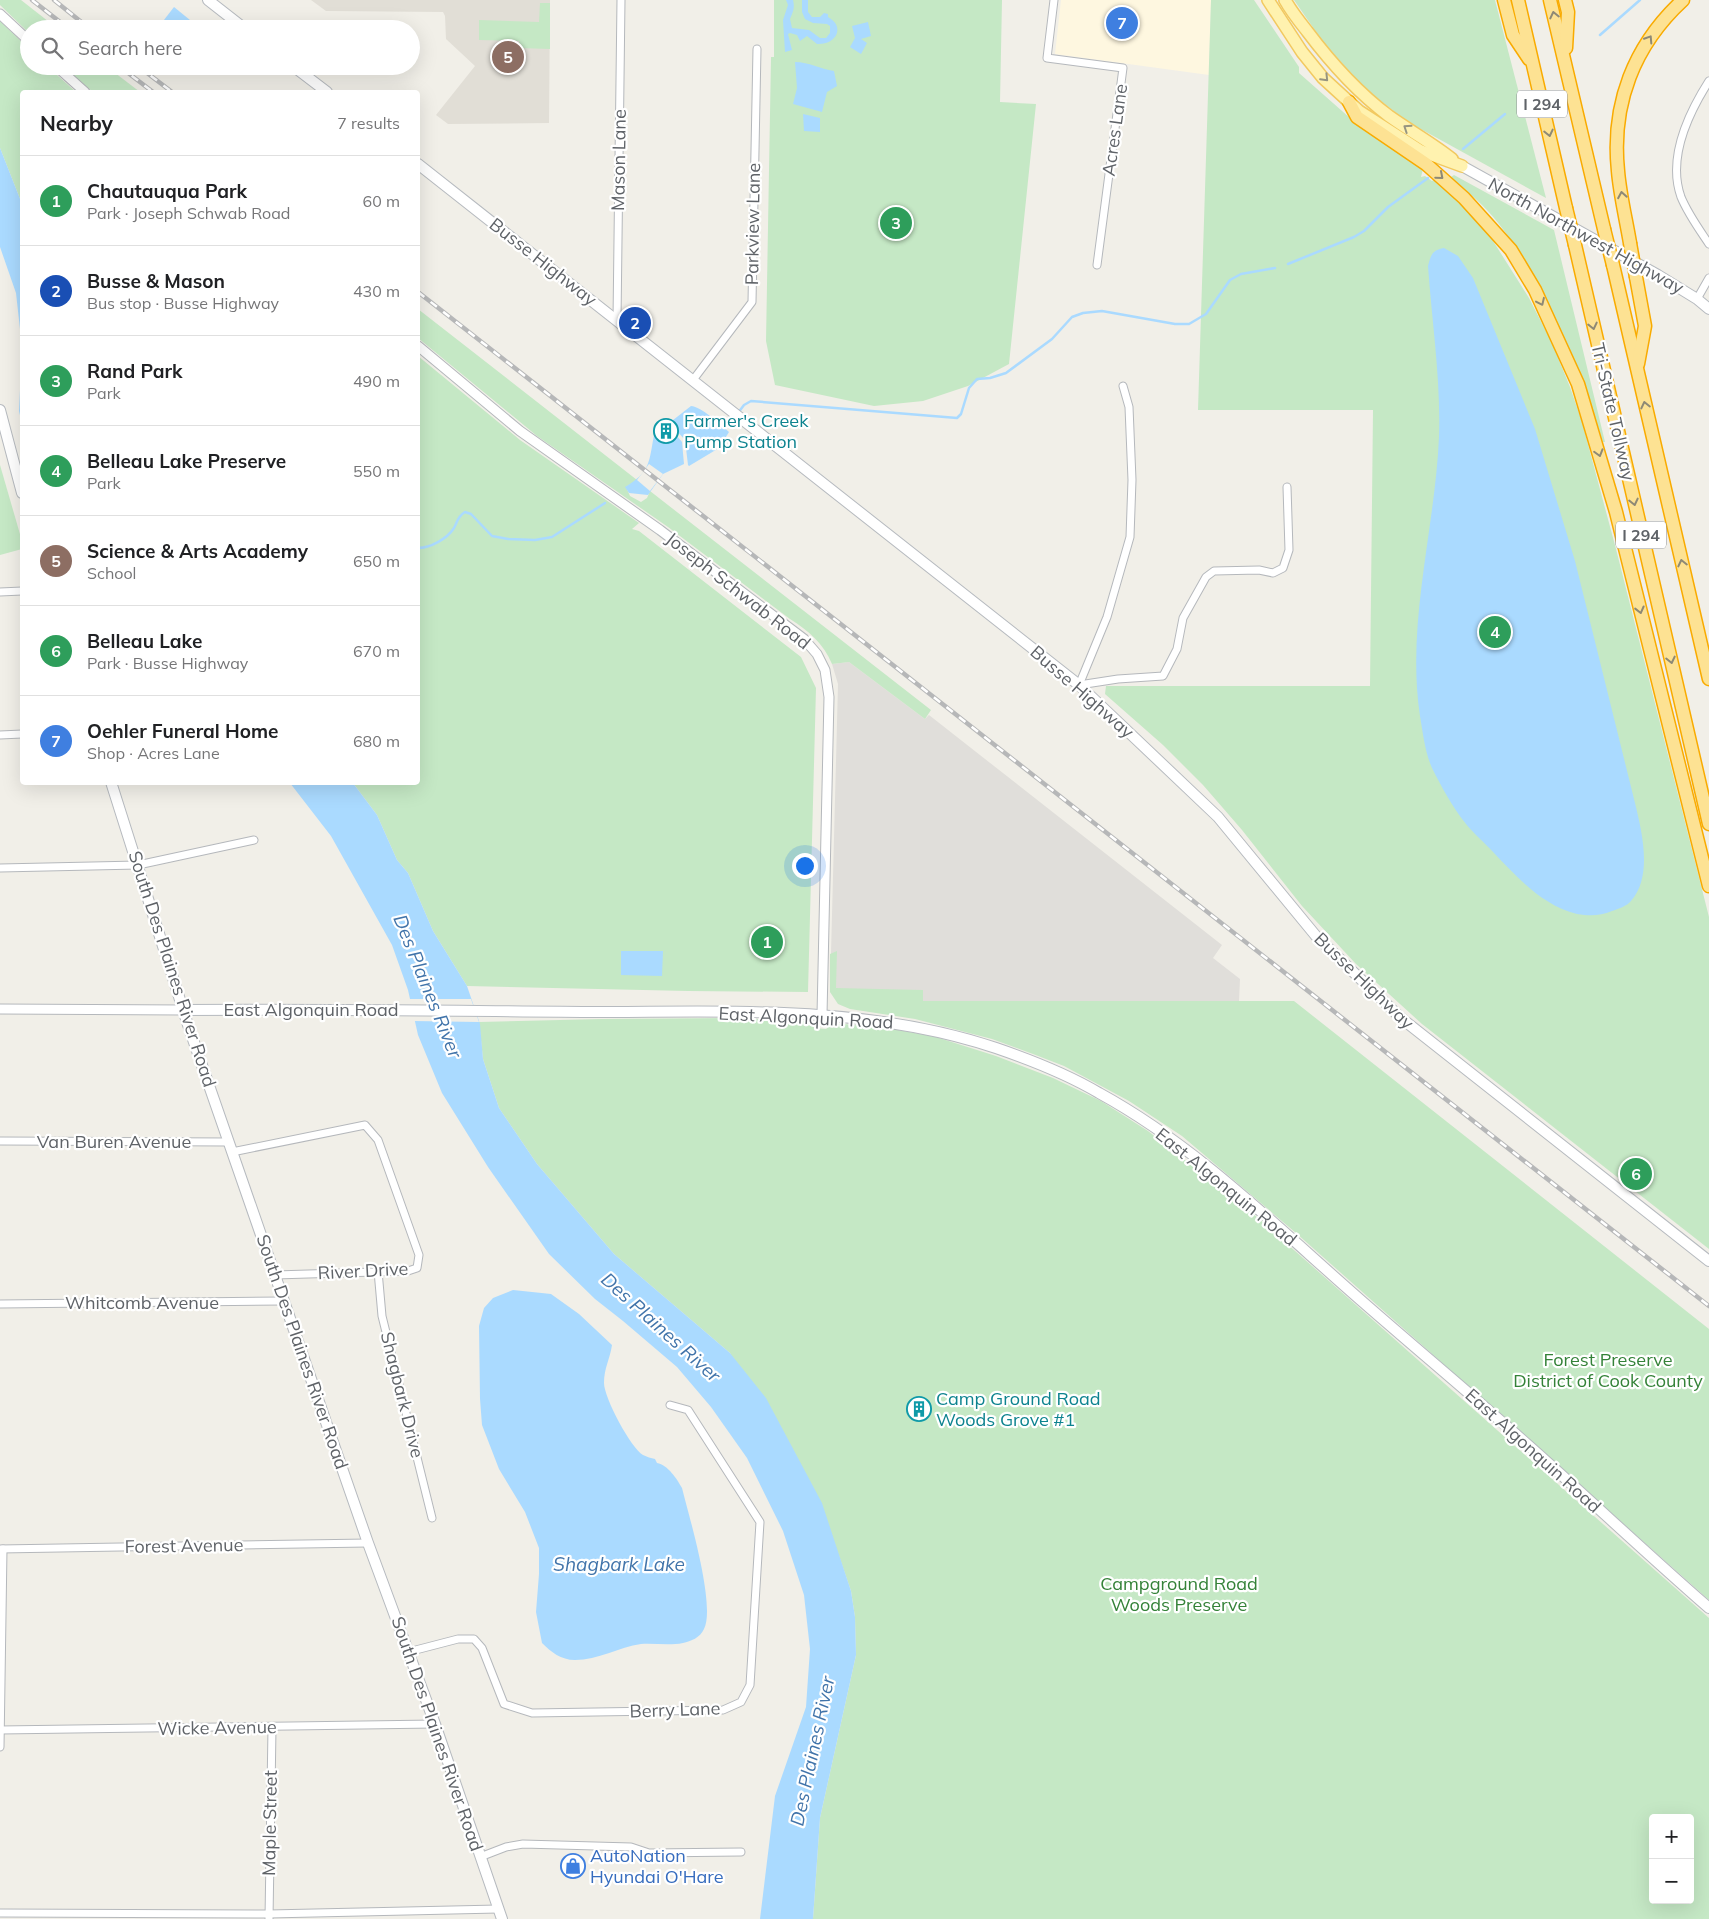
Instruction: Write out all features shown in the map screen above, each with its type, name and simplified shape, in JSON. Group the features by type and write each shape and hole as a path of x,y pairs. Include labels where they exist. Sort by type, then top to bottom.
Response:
{"highway":[{"path":"1504,0 1513,35 1534,67"},
{"name":"Tri-State Tollway","path":"1518,0 1709,824"},
{"name":"Tri-State Tollway","path":"1550,0 1709,679"},
{"path":"1565,0 1568,12 1565,63"},
{"path":"1637,369 1645,326 1618,172 1616,146 1618,120 1623,96 1637,59 1650,36 1683,0"},
{"path":"1349,102 1357,117 1426,164 1464,198 1511,250 1535,290 1574,375 1616,512 1709,886"}],"main road":[{"path":"208,0 234,20"},
{"path":"1260,0 1286,35 1302,52"},
{"name":"North Northwest Highway","path":"1268,0 1302,52 1324,78 1349,102 1384,128 1421,151 1462,166"},
{"name":"North Northwest Highway","path":"1286,2 1343,75 1388,115 1432,143 1462,166 1658,275 1697,299 1709,309"},
{"path":"304,75 323,90"},
{"name":"Busse Highway","path":"420,166 1079,685 1218,817 1316,936 1401,1018 1709,1261"},
{"path":"0,410 3,436 20,487"},
{"name":"South Des Plaines River Road","path":"112,785 183,1010 283,1302 368,1543 435,1724 500,1914"},
{"name":"East Algonquin Road","path":"183,1010 407,1010 822,1015 907,1024 998,1049 1075,1080 1100,1093 1150,1124 1228,1184 1528,1445 1709,1608"}],"street":[{"name":"Mason Lane","path":"617,320 621,0"},
{"name":"Acres Lane","path":"1054,0 1047,58 1123,68 1097,265"},
{"path":"0,14 20,33"},
{"name":"Parkview Lane","path":"693,380 752,302 757,49"},
{"path":"66,75 82,90"},
{"path":"1709,81 1686,122 1678,155 1677,170 1677,181 1686,209 1709,244"},
{"path":"1697,299 1709,278"},
{"name":"Joseph Schwab Road","path":"420,348 520,431 660,530 796,632 817,654 825,670 829,697 822,1015"},
{"path":"1079,685 1108,617 1130,538 1132,471 1129,407 1123,386"},
{"path":"1079,685 1118,679 1163,676 1177,649 1183,618 1206,577 1214,571 1259,570 1273,573 1282,568 1289,550 1287,487"},
{"path":"0,592 20,591"},
{"path":"0,735 20,734"},
{"path":"0,868 138,865 254,840"},
{"name":"East Algonquin Road","path":"0,1009 183,1010"},
{"name":"Van Buren Avenue","path":"0,1141 230,1147 365,1125"},
{"name":"River Drive","path":"275,1276 413,1270 417,1268 419,1255 378,1140 365,1125"},
{"name":"Shagbark Drive","path":"378,1271 382,1316 432,1518"},
{"name":"Whitcomb Avenue","path":"0,1304 283,1302"},
{"name":"Berry Lane","path":"408,1652 458,1639 474,1639 482,1648 504,1704 532,1713 723,1710 741,1702 750,1685 760,1522 688,1410 670,1405"},
{"name":"Forest Avenue","path":"2,1549 368,1543"},
{"path":"0,1747 2,1549"},
{"name":"Wicke Avenue","path":"0,1730 272,1728 435,1724"},
{"name":"Maple Street","path":"269,1916 272,1728"},
{"path":"480,1857 506,1847 523,1844 631,1847 649,1853 741,1852"},
{"path":"0,1913 269,1916 500,1914"}],"shaded area":[{"path":"311,0 550,0 549,123 448,124 436,115 475,66 446,39 445,16 443,12 326,11"},
{"path":"1061,0 1211,0 1209,75 1055,54"},
{"path":"849,662 925,719 929,715 1222,945 1213,958 1240,979 1239,1001 879,1001 830,992 838,684 832,664"}],"green space":[{"path":"0,0 21,0 47,20 20,20 20,24 0,5"},
{"path":"774,0 1002,0 1000,102 1036,104 1009,364 968,386 923,401 874,406 775,385 766,341 771,57 774,57"},
{"path":"1211,0 1254,0 1299,67 1299,73 1359,126 1423,169 1421,177 1425,176 1432,181 1436,178 1488,233 1529,298 1552,343 1570,387 1582,422 1616,549 1709,917 1709,1249 1422,1024 1356,964 1302,906 1242,830 1203,785 1163,745 1105,694 1106,686 1370,686 1373,410 1198,410"},
{"path":"1294,0 1495,0 1546,198 1408,122 1373,95 1323,42"},
{"path":"540,3 550,3 550,49 519,48 519,41 479,40 479,20 539,22"},
{"path":"0,21 20,40 20,75 57,75 74,90 20,90 20,199 0,148"},
{"path":"73,75 118,75 137,90 91,90"},
{"path":"1454,175 1554,230 1605,442 1603,442 1589,398 1563,335 1526,264 1496,221 1478,201 1451,177"},
{"path":"420,311 637,480 626,487 630,496 641,502 647,498 650,491 931,710 925,719 849,662 832,664 820,644 803,628 668,527 537,436 420,340"},
{"path":"420,358 520,440 639,523 632,529 639,531 801,657 816,688 808,992 467,986 433,931 408,873 397,860 377,815 354,785 420,785"},
{"path":"0,465 20,534 20,550 0,555"},
{"name":"Forest Preserve District of Cook County","path":"837,951 836,988 923,990 923,1001 1294,1001 1709,1329 1709,1600 1296,1233 1182,1136 1129,1101 1064,1066 1033,1054 992,1039 915,1019 850,1009 838,1004 830,992 830,954"},
{"name":"Campground Road Woods Preserve","path":"735,1018 805,1021 815,1028 826,1029 832,1024 844,1024 893,1029 936,1037 996,1056 1053,1078 1101,1101 1148,1131 1250,1211 1709,1618 1709,1919 813,1919 820,1818 856,1655 855,1617 851,1591 839,1556 730,1353 614,1254 537,1164 499,1108 483,1059 479,1022"}],"water":[{"path":"786,0 793,0 794,5 790,19 792,28 809,30 820,38 826,38 830,33 830,26 827,24 813,23 805,19 802,12 802,0 808,0 808,12 812,17 820,17 824,13 828,14 828,17 837,26 834,39 824,44 817,44 807,36 800,41 797,35 790,33 788,34 792,50 785,52 783,20 788,5"},
{"path":"174,7 190,20 164,20"},
{"path":"868,22 871,36 861,39 867,43 861,54 850,47 855,38 852,26"},
{"path":"795,62 834,71 837,86 827,92 822,112 793,104 797,88"},
{"path":"803,114 820,118 820,132 804,131"},
{"path":"0,148 20,199 20,329 16,293 0,247"},
{"path":"1444,248 1458,256 1473,278 1535,429 1575,561 1635,803 1643,840 1644,867 1642,879 1638,891 1629,903 1603,914 1582,915 1564,910 1542,897 1522,881 1461,818 1436,775 1426,749 1420,716 1416,646 1439,437 1437,373 1428,266 1433,254 1437,250"},
{"path":"691,406 705,413 729,432 719,448 689,466 685,440 677,431 674,433 668,424"},
{"path":"657,432 665,443 676,435 682,442 684,464 663,474 648,495 629,493 625,487 634,482 644,471 649,459 654,435"},
{"name":"Des Plaines River","path":"292,785 354,785 377,815 397,860 408,873 433,931 467,986 480,1024 483,1059 499,1108 537,1164 614,1254 730,1353 766,1398 822,1503 851,1591 855,1617 856,1655 820,1818 813,1919 760,1919 775,1796 806,1707 810,1649 804,1595 783,1531 747,1458 711,1407 677,1367 595,1299 549,1254 488,1167 442,1093 418,1035 408,990 392,945 331,836"},
{"path":"621,951 663,951 662,976 621,975"},
{"name":"Shagbark Lake","path":"513,1290 551,1294 579,1314 612,1345 604,1383 613,1411 638,1451 655,1459 657,1463 668,1469 682,1488 700,1560 707,1601 707,1617 704,1629 695,1639 678,1644 641,1644 592,1658 575,1660 565,1659 557,1655 542,1643 536,1612 539,1548 525,1512 499,1469 482,1425 479,1326 484,1308 493,1298"}],"pier":[{"path":"649,464 663,474 650,491 637,480"},
{"path":"407,999 471,999 479,1022 413,1021"}],"waterway":[{"path":"1600,35 1640,0"},
{"path":"1463,149 1505,114"},
{"path":"1288,264 1354,237 1364,231 1388,207 1428,178"},
{"path":"738,413 744,405 751,401 957,418 961,414 969,388 977,379 990,378 1006,373 1052,339 1072,317 1083,313 1102,311 1175,324 1189,324 1206,314 1230,280 1241,274 1275,268"},
{"path":"723,430 734,417"},
{"path":"420,548 443,539 451,532 459,517 465,512 471,514 492,536 508,539 535,540 552,537 605,503"}],"railway":[{"path":"32,0 58,20"},
{"path":"54,0 79,20"},
{"path":"131,75 150,90"},
{"path":"150,75 169,90"},
{"path":"420,294 1709,1306"}],"place":[{"name":"Oehler Funeral Home","path":"1122,23"},
{"name":"Science & Arts Academy","path":"508,57"},
{"name":"Rand Park","path":"896,223"},
{"name":"Busse & Mason","path":"635,323"},
{"name":"Farmer's Creek Pump Station","path":"666,431"},
{"name":"Belleau Lake Preserve","path":"1495,632"},
{"name":"Chautauqua Park","path":"767,942"},
{"name":"Belleau Lake","path":"1636,1174"},
{"name":"Camp Ground Road Woods Grove #1","path":"919,1409"},
{"name":"AutoNation Hyundai O'Hare","path":"573,1866"}]}
